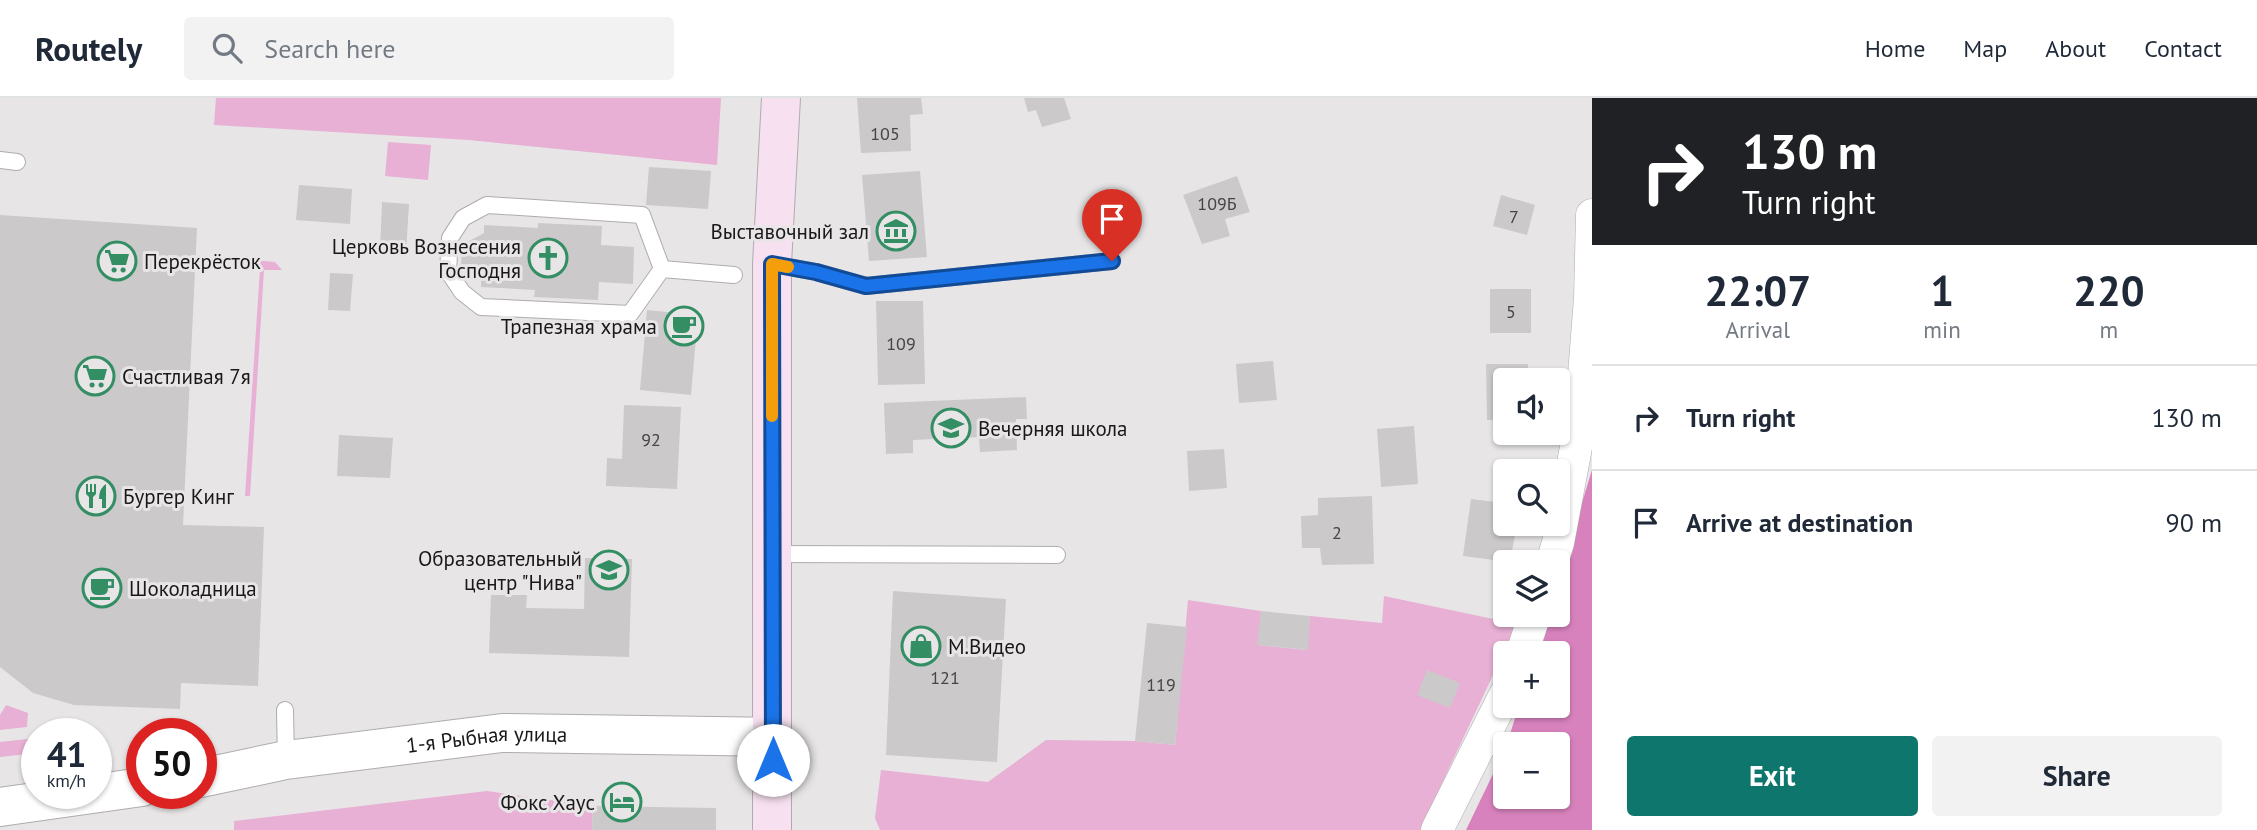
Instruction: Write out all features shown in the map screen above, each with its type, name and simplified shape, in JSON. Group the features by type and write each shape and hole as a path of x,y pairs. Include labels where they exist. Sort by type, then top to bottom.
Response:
{"main road":[{"path":"772,830 772,264 781,98"}],"street":[{"path":"1556,550 1580,426 1590,298 1592,215"},
{"path":"1437,830 1493,718"},
{"name":"1-я Рыбная улица","path":"217,775 286,760 502,733 773,737"},
{"path":"0,807 126,788"}],"lane":[{"path":"0,160 17,162"},
{"path":"487,205 642,215 662,269 630,314 481,307 461,292 448,271 450,238 463,218 487,205"},
{"path":"772,264 816,272 866,286 1112,261"},
{"path":"662,269 734,275"},
{"path":"772,554 1057,555"},
{"path":"285,710 286,760"}],"shaded area":[{"path":"216,98 721,98 717,165 469,140 214,125"},
{"path":"388,142 431,145 428,180 385,176"},
{"path":"251,260 275,262 282,270 264,270 250,496 245,496 260,269 247,267"},
{"path":"1592,470 1592,830 1466,830 1493,774 1493,809 1570,809 1570,732 1511,732 1515,718 1570,718 1570,641 1539,641 1543,627 1570,627 1570,550 1567,550"},
{"path":"1384,596 1493,619 1493,627 1516,627 1509,641 1493,641 1493,675 1420,830 880,830 875,818 881,770 988,782 1046,740 1135,741 1175,745 1188,600 1261,611 1258,645 1307,650 1310,616 1382,623"},
{"path":"6,705 28,713 28,718 21,718 21,728 0,730 0,715"},
{"path":"21,740 21,755 0,757 0,742"},
{"path":"487,791 593,806 592,830 234,830 234,821"}],"building":[{"path":"857,98 921,98 923,114 910,115 911,151 861,153"},
{"path":"1024,98 1064,98 1071,119 1042,127 1036,110 1028,112"},
{"path":"649,167 711,171 708,209 646,205"},
{"name":"Выставочный зал","path":"920,171 927,257 869,261 862,175"},
{"path":"1237,176 1250,212 1225,219 1230,236 1202,244 1183,195"},
{"path":"299,185 352,189 350,224 296,220"},
{"path":"1501,195 1535,205 1527,235 1493,226"},
{"path":"382,202 409,204 406,253 380,251"},
{"name":"Счастливая 7я","path":"0,215 197,228 183,525 264,527 258,686 181,683 180,709 74,705 33,693 0,667"},
{"name":"Церковь Вознесения Господня","path":"538,223 602,226 601,245 634,247 633,284 599,282 598,300 534,297 535,290 481,287 481,280 461,268 462,245 484,233 484,225 538,228"},
{"path":"330,273 353,274 350,311 328,310"},
{"path":"1490,289 1531,289 1531,333 1490,333"},
{"path":"876,301 923,301 925,384 878,385"},
{"path":"647,310 698,315 691,395 640,390"},
{"path":"1273,361 1277,400 1239,403 1236,364"},
{"path":"1486,364 1528,364 1528,368 1493,368 1493,420 1487,420"},
{"name":"Вечерняя школа","path":"1026,397 1027,419 1016,419 1017,450 980,452 979,437 913,440 913,453 886,454 884,403"},
{"path":"624,405 681,407 677,489 606,486 607,458 622,459"},
{"path":"1414,426 1418,484 1381,487 1377,429"},
{"path":"339,435 393,438 390,478 337,476"},
{"path":"1224,449 1227,488 1189,491 1187,451"},
{"path":"1372,496 1374,564 1322,565 1320,548 1302,548 1301,516 1318,515 1318,498"},
{"path":"1471,499 1493,502 1493,536 1515,536 1512,550 1493,550 1493,560 1463,556"},
{"path":"585,558 632,559 629,657 489,653 491,595 527,595 526,608 584,609"},
{"path":"893,591 1006,599 997,762 886,755"},
{"path":"1261,611 1310,616 1308,650 1257,645"},
{"path":"1147,623 1187,627 1175,745 1135,741"},
{"path":"1427,670 1460,683 1450,708 1417,695"},
{"path":"593,806 716,808 716,830 592,830"}],"slow traffic":[{"path":"772,416 772,264 788,267"}],"place":[{"name":"Выставочный зал","path":"896,231"},
{"name":"Церковь Вознесения Господня","path":"548,258"},
{"name":"Перекрёсток","path":"117,261"},
{"name":"Трапезная храма","path":"684,326"},
{"name":"Счастливая 7я","path":"95,376"},
{"name":"Вечерняя школа","path":"951,428"},
{"name":"Бургер Кинг","path":"96,496"},
{"name":"Образовательный центр \"Нива\"","path":"609,570"},
{"name":"Шоколадница","path":"102,588"},
{"name":"М.Видео","path":"921,646"},
{"name":"Фокс Хаус","path":"622,802"}],"route":[{"path":"773,760 772,264 816,272 866,286 1112,261"}]}
